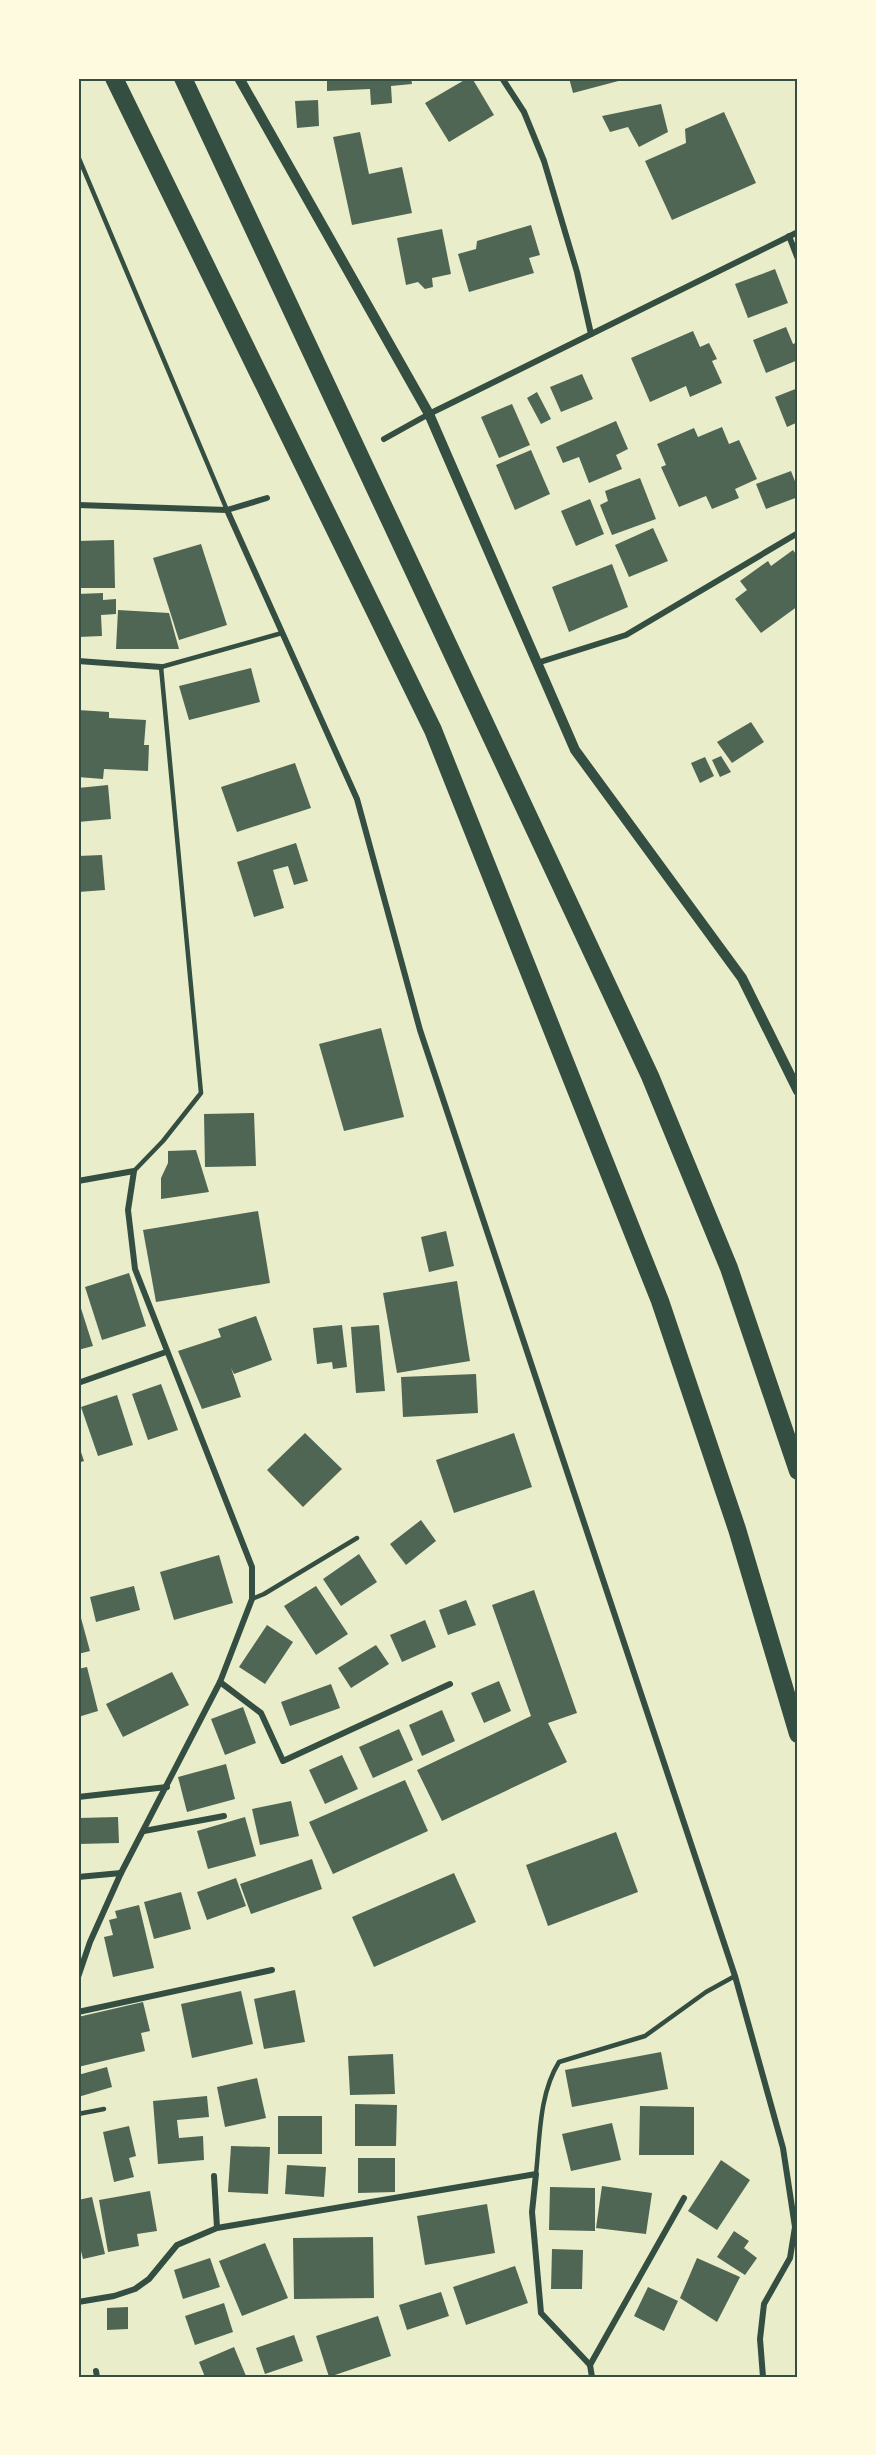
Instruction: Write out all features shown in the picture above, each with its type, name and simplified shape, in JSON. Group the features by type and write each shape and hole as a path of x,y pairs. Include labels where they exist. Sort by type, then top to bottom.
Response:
{"highway":[{"path":"114,78 433,730 660,1301 737,1528 798,1734"},
{"path":"183,78 650,1076 729,1268 798,1471"}],"street":[{"path":"239,78 429,414 575,750 742,978 798,1091"},
{"path":"502,78 524,112 544,161 577,272 591,334"},
{"path":"384,439 429,414 798,232"},
{"path":"789,236 798,259"},
{"path":"78,505 227,510 267,498"},
{"path":"227,510 357,799 420,1030 735,1976 783,2148 795,2227 790,2258 764,2304 760,2339 763,2377"},
{"path":"537,663 626,635 798,533"},
{"path":"78,661 160,667"},
{"path":"78,1181 134,1171 128,1210 135,1269 252,1567 252,1599 220,1682 121,1873 90,1942 78,1977"},
{"path":"78,1383 166,1352"},
{"path":"220,1682 261,1713 283,1761 450,1684"},
{"path":"78,1797 167,1787"},
{"path":"144,1831 225,1816"},
{"path":"78,1877 121,1873"},
{"path":"78,2012 272,1970"},
{"path":"78,2302 114,2296 135,2289 149,2278 177,2245 218,2228 536,2174 532,2212 542,2313 590,2365 592,2377"},
{"path":"214,2176 218,2228"},
{"path":"590,2365 684,2198"}],"lane":[{"path":"78,156 227,510"},
{"path":"134,1171 163,1141 201,1093 160,667 282,633"},
{"path":"252,1599 357,1538"},
{"path":"536,2174 544,2102 550,2077 559,2062 645,2036 706,1992 735,1976"},
{"path":"78,2114 104,2109"}],"building":[{"path":"265,78 315,78 315,80 265,80"},
{"path":"327,78 411,78 412,84 391,86 392,103 371,105 370,89 327,91"},
{"path":"468,78 472,78 494,115 449,142 425,103"},
{"path":"569,78 626,78 626,79 573,93"},
{"path":"318,100 319,126 297,128 295,101"},
{"path":"661,104 668,132 639,147 628,127 610,132 602,116"},
{"path":"724,112 756,183 672,220 645,161 686,143 685,129"},
{"path":"360,132 369,174 402,167 412,213 352,225 333,137"},
{"path":"531,225 540,255 529,258 534,273 469,292 458,254 476,249 477,241"},
{"path":"442,229 451,274 432,278 433,287 425,289 418,282 406,285 397,238"},
{"path":"775,269 788,303 748,318 735,284"},
{"path":"786,327 793,344 798,342 798,360 766,373 753,340"},
{"path":"693,331 700,347 709,343 717,359 712,361 722,383 690,397 686,386 650,402 631,358"},
{"path":"582,374 593,399 561,412 550,387"},
{"path":"798,388 798,422 787,427 775,397"},
{"path":"537,392 551,419 541,424 527,398"},
{"path":"512,404 530,445 499,458 481,417"},
{"path":"616,421 628,449 616,455 622,469 589,483 579,457 563,463 556,447"},
{"path":"722,427 729,444 739,440 757,479 735,489 739,498 712,509 706,496 679,507 661,467 666,465 657,444 694,428 698,437"},
{"path":"531,450 550,494 515,510 496,465"},
{"path":"791,471 798,489 798,497 766,509 756,484"},
{"path":"640,478 656,519 612,535 600,505 608,501 605,491"},
{"path":"590,499 604,534 576,546 561,511"},
{"path":"653,528 668,561 629,577 615,545"},
{"path":"114,540 115,588 78,588 78,541"},
{"path":"201,544 227,625 179,640 153,558"},
{"path":"793,550 798,557 798,606 761,633 735,599 747,590 740,581 768,561 771,566"},
{"path":"612,564 628,607 569,632 552,587"},
{"path":"103,593 103,600 116,599 116,614 101,615 102,636 78,637 78,594"},
{"path":"118,610 169,613 179,649 116,649"},
{"path":"251,668 260,702 189,720 179,686"},
{"path":"78,710 109,712 109,718 146,720 144,745 149,745 148,771 104,769 103,779 78,777"},
{"path":"751,722 764,742 732,763 717,742"},
{"path":"721,756 731,772 720,777 712,760"},
{"path":"705,757 714,776 700,783 691,763"},
{"path":"295,763 311,808 237,832 221,787"},
{"path":"108,785 111,819 78,822 78,788"},
{"path":"296,843 308,881 294,885 288,866 273,870 284,908 254,917 237,862"},
{"path":"102,855 105,890 78,892 78,856"},
{"path":"381,1028 404,1117 344,1131 319,1044"},
{"path":"254,1113 256,1166 205,1167 204,1114"},
{"path":"196,1150 209,1192 161,1199 161,1178 168,1163 168,1151"},
{"path":"258,1211 270,1283 156,1302 143,1230"},
{"path":"446,1231 454,1266 429,1272 421,1237"},
{"path":"129,1273 146,1326 102,1340 85,1287"},
{"path":"457,1281 470,1361 397,1373 383,1293"},
{"path":"78,1299 93,1346 78,1350"},
{"path":"256,1316 272,1360 234,1374 231,1368 241,1397 202,1409 178,1351 221,1337 218,1329"},
{"path":"342,1325 347,1367 333,1369 332,1362 317,1364 313,1328"},
{"path":"379,1325 385,1391 356,1393 351,1327"},
{"path":"476,1374 478,1413 403,1417 401,1377"},
{"path":"161,1384 178,1430 148,1440 132,1394"},
{"path":"117,1395 133,1445 98,1456 81,1407"},
{"path":"305,1433 342,1469 303,1507 267,1470"},
{"path":"514,1433 532,1487 454,1513 436,1460"},
{"path":"78,1443 84,1461 78,1463"},
{"path":"421,1520 436,1541 406,1565 390,1544"},
{"path":"359,1554 377,1582 341,1606 323,1579"},
{"path":"219,1555 233,1603 174,1620 160,1572"},
{"path":"134,1586 140,1610 96,1622 90,1597"},
{"path":"316,1586 348,1634 316,1655 284,1606"},
{"path":"534,1590 577,1713 548,1723 567,1762 442,1821 417,1770 531,1716 492,1605"},
{"path":"466,1600 476,1625 448,1635 439,1610"},
{"path":"81,1618 90,1651 78,1654 78,1619"},
{"path":"425,1620 436,1647 402,1662 390,1635"},
{"path":"267,1625 293,1642 265,1684 239,1667"},
{"path":"376,1645 389,1664 351,1688 338,1668"},
{"path":"87,1667 98,1711 78,1717 78,1669"},
{"path":"172,1672 189,1705 123,1737 106,1704"},
{"path":"499,1681 511,1711 484,1723 471,1693"},
{"path":"331,1684 340,1708 290,1726 281,1702"},
{"path":"243,1707 256,1743 225,1755 211,1719"},
{"path":"442,1710 455,1741 422,1756 409,1725"},
{"path":"399,1729 413,1760 373,1778 359,1747"},
{"path":"342,1755 358,1789 325,1804 309,1770"},
{"path":"226,1764 235,1799 187,1812 178,1777"},
{"path":"405,1780 428,1831 333,1874 309,1822"},
{"path":"291,1801 299,1836 260,1845 252,1809"},
{"path":"118,1817 119,1843 78,1844 78,1818"},
{"path":"245,1817 256,1856 208,1869 197,1831"},
{"path":"616,1832 638,1892 548,1926 526,1865"},
{"path":"312,1859 322,1889 251,1914 240,1884"},
{"path":"454,1873 476,1922 374,1967 352,1917"},
{"path":"236,1878 246,1906 207,1920 197,1892"},
{"path":"181,1892 191,1929 154,1939 144,1902"},
{"path":"139,1905 154,1968 113,1977 104,1937 113,1935 109,1920 117,1918 115,1911"},
{"path":"295,1990 305,2042 264,2049 254,1999"},
{"path":"241,1991 253,2044 192,2058 181,2004"},
{"path":"143,2002 150,2031 141,2033 145,2051 78,2067 78,2017"},
{"path":"661,2052 668,2089 572,2107 565,2070"},
{"path":"393,2054 395,2094 350,2095 348,2056"},
{"path":"107,2067 112,2087 78,2097 78,2075"},
{"path":"257,2078 266,2118 225,2127 217,2087"},
{"path":"207,2096 209,2117 177,2120 179,2138 203,2136 204,2160 158,2164 153,2101"},
{"path":"355,2104 397,2105 396,2146 355,2146"},
{"path":"640,2106 694,2107 694,2155 639,2155"},
{"path":"278,2116 322,2116 322,2154 278,2154"},
{"path":"612,2123 621,2160 571,2171 562,2134"},
{"path":"129,2126 136,2156 129,2158 134,2177 114,2182 103,2132"},
{"path":"231,2146 270,2147 268,2194 228,2192"},
{"path":"358,2158 395,2158 395,2192 358,2193"},
{"path":"721,2160 750,2180 717,2230 688,2211"},
{"path":"287,2165 326,2167 324,2197 285,2194"},
{"path":"602,2186 652,2193 646,2234 596,2228"},
{"path":"550,2187 595,2188 595,2231 549,2230"},
{"path":"150,2191 157,2231 137,2234 139,2246 108,2252 99,2200"},
{"path":"92,2197 105,2254 83,2259 78,2239 78,2200"},
{"path":"487,2204 495,2253 425,2265 417,2216"},
{"path":"734,2231 749,2241 744,2248 757,2258 745,2275 717,2257"},
{"path":"373,2237 374,2298 294,2299 293,2238"},
{"path":"265,2243 288,2298 242,2316 219,2261"},
{"path":"552,2249 583,2250 582,2289 551,2289"},
{"path":"210,2258 220,2287 183,2299 174,2270"},
{"path":"697,2258 740,2277 717,2322 680,2298"},
{"path":"515,2266 528,2303 466,2325 453,2287"},
{"path":"648,2287 678,2301 664,2331 634,2316"},
{"path":"441,2292 449,2316 407,2330 399,2305"},
{"path":"224,2303 233,2332 195,2345 185,2316"},
{"path":"128,2307 128,2329 107,2330 107,2308"},
{"path":"378,2316 391,2356 329,2377 316,2336"},
{"path":"294,2335 303,2361 265,2374 256,2348"},
{"path":"234,2347 246,2376 205,2377 199,2362"}]}
